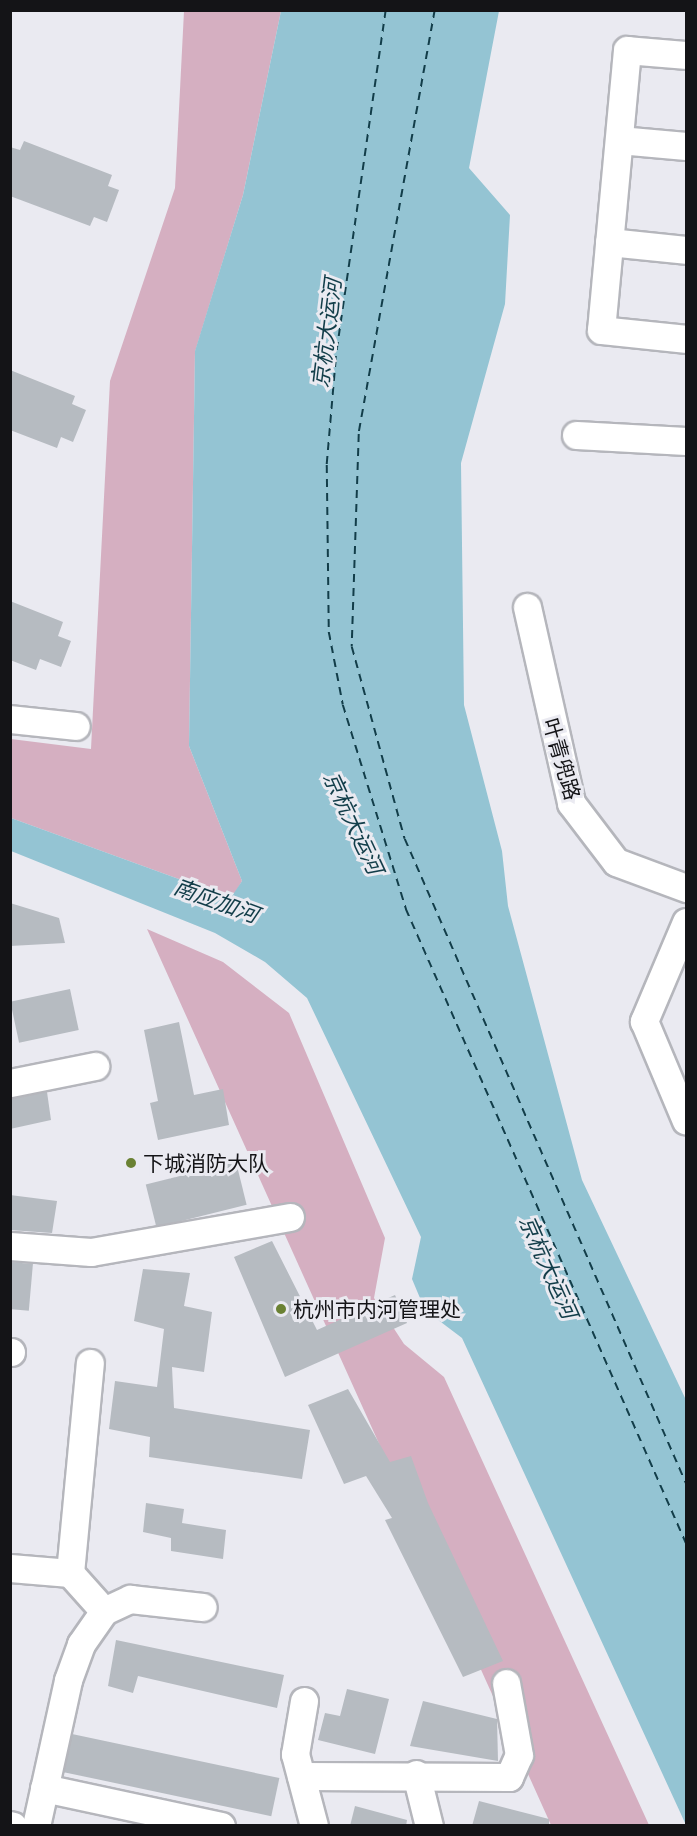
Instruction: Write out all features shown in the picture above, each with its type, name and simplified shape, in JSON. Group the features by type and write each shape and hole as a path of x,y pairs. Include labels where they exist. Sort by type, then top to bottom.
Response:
{"street":[{"path":"687,55 627,50 601,330 687,339"},
{"path":"618,140 687,146"},
{"path":"609,242 687,250"},
{"path":"576,435 687,441"},
{"name":"叶青兜路","path":"527,607 571,803 616,862 687,888"},
{"path":"10,719 76,726"},
{"path":"687,922 644,1021 676,1078 687,1121"},
{"path":"10,1083 95,1066"},
{"path":"10,1246 91,1252 290,1217"},
{"path":"70,1573 90,1363"},
{"path":"10,1568 70,1573 104,1611"},
{"path":"36,1826 68,1680 81,1644 104,1611 130,1599 203,1607"},
{"path":"301,1776 416,1774 509,1777 519,1755 506,1683"},
{"path":"304,1701 295,1754 314,1826"},
{"path":"416,1774 429,1826"},
{"path":"44,1788 221,1826"}],"shaded area":[{"path":"184,11 281,11 243,195 195,352 189,746 242,881 235,893 220,894 11,818 11,739 91,749 110,381 175,188"},
{"path":"147,929 223,962 289,1013 385,1238 374,1298 404,1344 444,1377 649,1825 551,1825"}],"water":[{"path":"281,11 499,11 469,168 510,215 505,304 461,463 464,705 502,851 508,906 582,1180 686,1400 686,1825 462,1338 425,1310 412,1279 421,1237 307,998 265,962 215,933 11,851 11,818 220,894 234,893 242,881 189,746 195,351 243,195"}],"building":[{"path":"24,141 112,175 108,186 119,190 107,222 94,217 90,226 10,196 10,147 20,150"},
{"path":"10,370 75,396 72,404 86,410 73,442 61,437 57,448 10,430"},
{"path":"10,601 63,622 58,636 71,641 61,667 40,659 36,670 10,660"},
{"path":"10,903 59,918 65,943 10,946"},
{"path":"70,989 79,1030 19,1043 10,1002"},
{"path":"179,1022 194,1095 223,1089 229,1125 158,1140 150,1103 158,1101 144,1030"},
{"path":"47,1092 51,1120 10,1129 10,1098"},
{"path":"236,1162 247,1205 156,1227 146,1184"},
{"path":"10,1195 57,1201 52,1233 10,1230"},
{"name":"杭州市内河管理处","path":"272,1241 317,1330 395,1295 407,1323 285,1377 234,1257"},
{"path":"10,1262 33,1264 29,1311 10,1309"},
{"path":"143,1269 190,1273 184,1306 212,1312 204,1372 172,1367 174,1408 310,1430 302,1479 149,1457 150,1437 109,1429 115,1381 157,1387 164,1329 134,1321"},
{"path":"348,1389 390,1462 411,1456 428,1503 503,1661 463,1677 385,1520 392,1518 366,1476 344,1484 308,1405"},
{"path":"146,1503 184,1509 182,1523 226,1530 223,1559 171,1551 171,1538 143,1532"},
{"path":"116,1640 284,1675 277,1708 138,1676 133,1693 108,1686"},
{"path":"347,1689 389,1699 375,1754 318,1740 325,1713 340,1716"},
{"path":"423,1701 497,1719 498,1761 410,1746"},
{"path":"72,1734 279,1778 271,1816 64,1772"},
{"path":"479,1801 549,1819 549,1826 472,1826"},
{"path":"355,1806 407,1820 406,1826 350,1826"}],"ferry route":[{"path":"386,10 336,359 327,465 329,632 343,705 406,909 686,1543"},
{"path":"435,10 359,434 352,647 405,839 686,1483"}],"place":[{"name":"下城消防大队","path":"131,1163"},
{"name":"杭州市内河管理处","path":"281,1309"}],"water label":[{"name":"京杭大运河","path":"327,333"},
{"name":"京杭大运河","path":"353,823"},
{"name":"南应加河","path":"216,901"},
{"name":"京杭大运河","path":"548,1267"}]}
